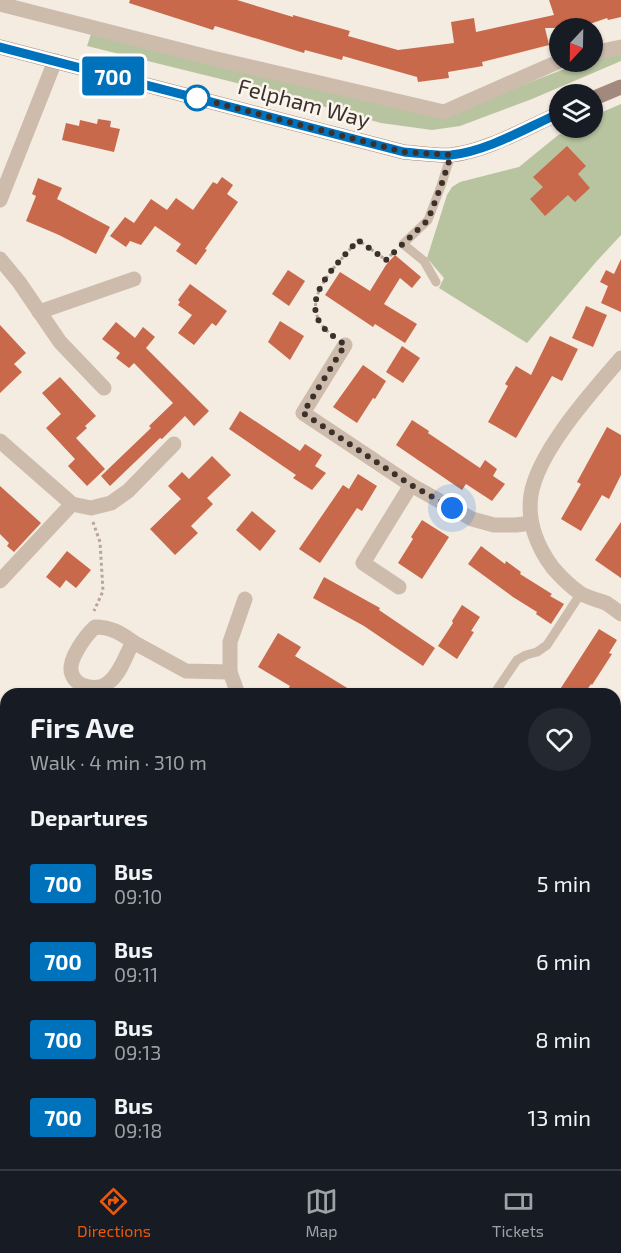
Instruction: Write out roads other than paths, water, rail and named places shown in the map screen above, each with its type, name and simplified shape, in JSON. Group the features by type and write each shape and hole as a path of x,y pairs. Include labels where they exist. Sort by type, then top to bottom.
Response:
{"main road":[{"name":"Felpham Way","path":"0,47 404,152 451,155 482,148 549,118"},
{"path":"603,94 621,87"}],"street":[{"path":"0,4 212,58 444,112 549,66"},
{"path":"603,50 621,47"},
{"path":"0,200 55,61"},
{"path":"0,258 60,342 104,388"},
{"path":"39,312 134,279"},
{"path":"345,345 303,413 411,485 472,519 494,525 531,523"},
{"path":"621,358 569,421 550,449 538,472 531,495 531,523 539,546 554,569 581,593 609,605 621,614"},
{"path":"0,441 72,504 90,508 111,503 128,491 174,444"},
{"path":"399,588 363,563 411,485"},
{"path":"0,581 72,504"},
{"path":"236,688 230,672 230,642 245,599"},
{"path":"133,642 116,674 102,687 91,688 81,685 74,678 71,671 72,663 89,632 95,627 113,629 186,671 230,672"}],"lane":[{"path":"436,282 424,261 403,244 428,220 451,155"},
{"path":"498,688 517,660 547,645 581,593"}]}
